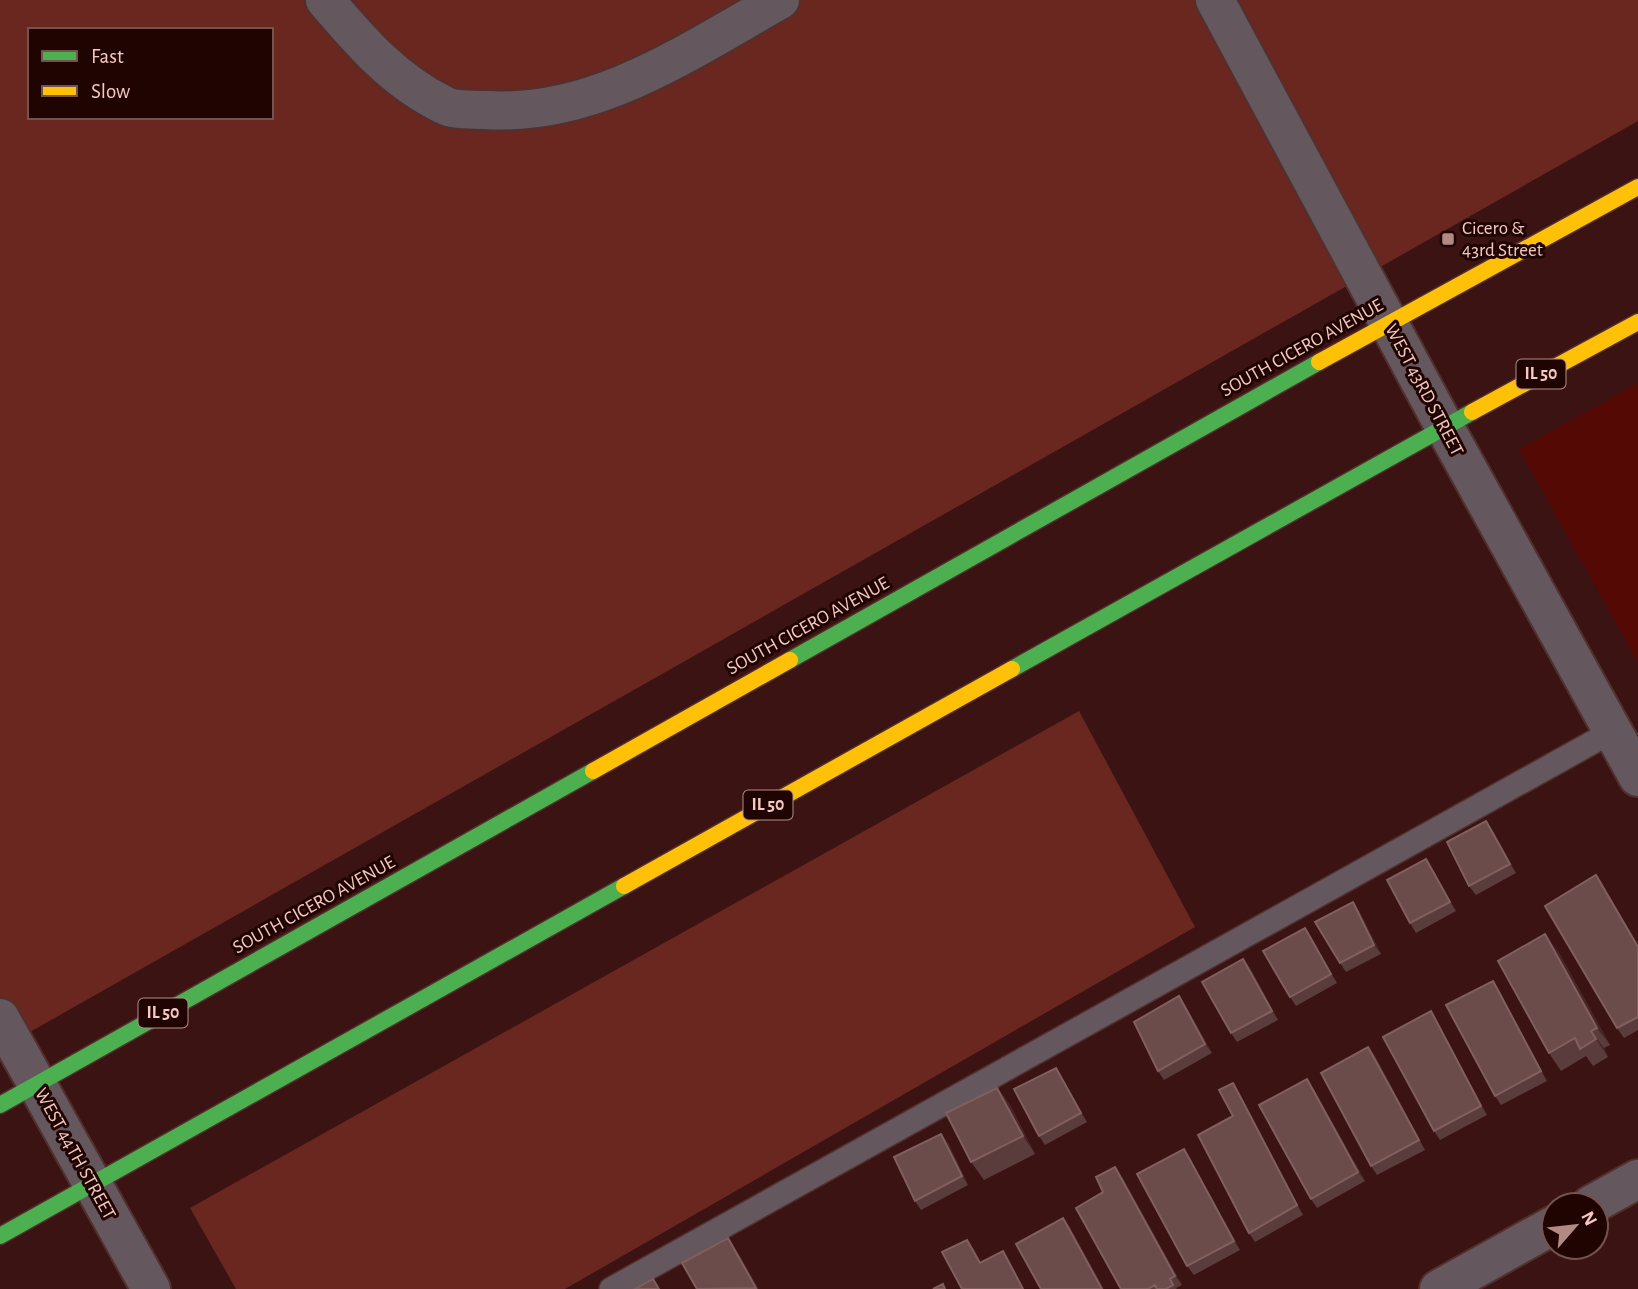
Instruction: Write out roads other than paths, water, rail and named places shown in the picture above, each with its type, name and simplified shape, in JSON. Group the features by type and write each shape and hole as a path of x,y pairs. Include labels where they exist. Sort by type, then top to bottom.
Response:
{"main road":[{"name":"SOUTH CICERO AVENUE","path":"0,1105 1388,324 1638,187"},
{"name":"IL 50","path":"0,1236 1444,426 1638,322"}],"street":[{"path":"325,0 380,63 446,107 518,112 576,101 641,78 780,0"},
{"name":"WEST 43RD STREET","path":"1215,0 1388,324 1638,777"},
{"name":"WEST 44TH STREET","path":"0,1018 151,1289"},
{"path":"1610,1194 1638,1179"},
{"path":"1439,1289 1540,1233"}],"lane":[{"path":"611,1289 1613,731"}],"place":[{"name":"Cicero & 43rd Street","path":"1448,239"}]}
